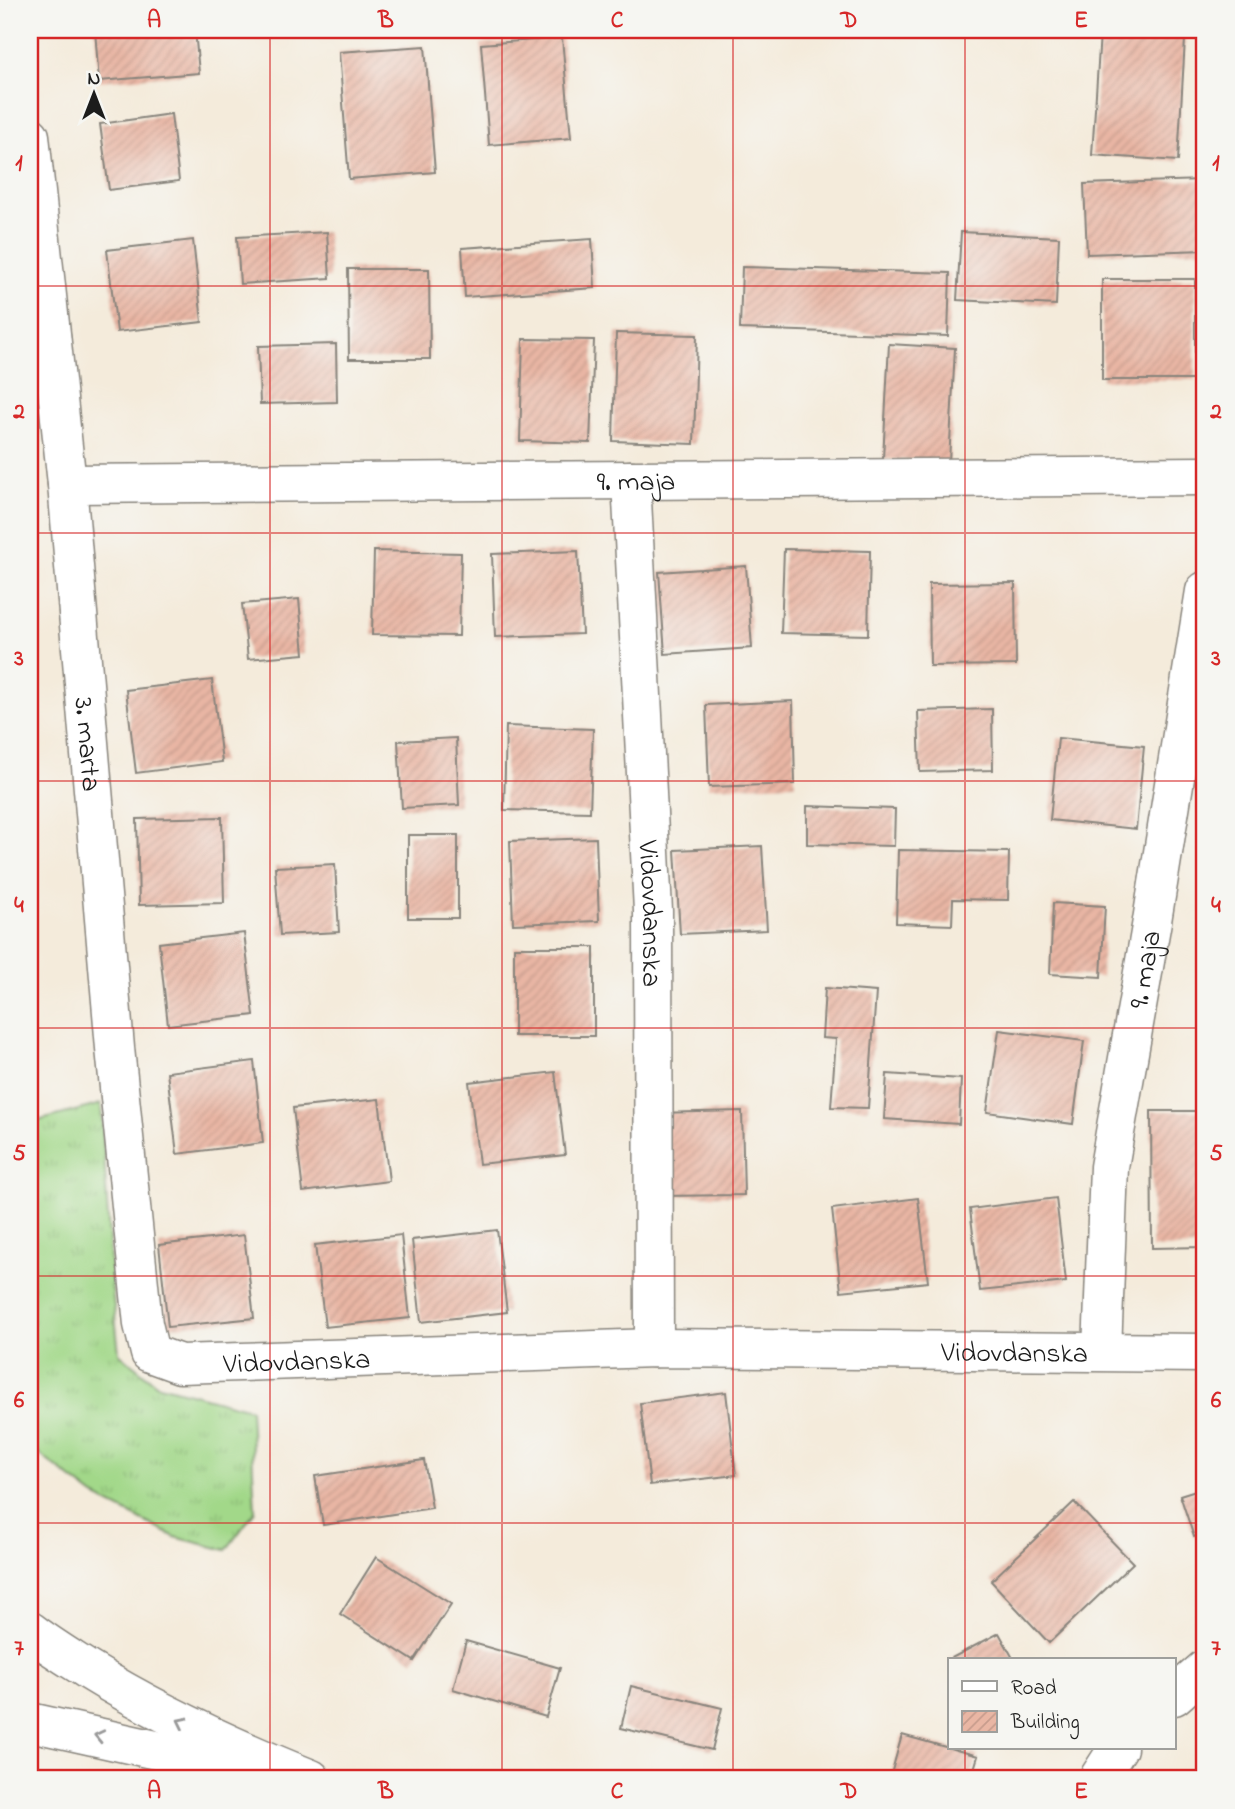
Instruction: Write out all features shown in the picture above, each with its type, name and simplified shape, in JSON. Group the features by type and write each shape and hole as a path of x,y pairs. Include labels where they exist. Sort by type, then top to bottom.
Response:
{"street":[{"name":"3. marta","path":"30,136 67,484 115,1048 143,1324 150,1353"},
{"name":"9. maja","path":"67,484 1205,476"},
{"name":"Vidovdanska","path":"631,480 653,911 654,1348"},
{"name":"9. maja","path":"1102,1351 1109,1167 1205,590"},
{"name":"Vidovdanska","path":"150,1353 180,1364 654,1348 1205,1353"},
{"path":"30,1630 45,1643 134,1699 234,1748 312,1779"},
{"path":"1176,1694 1205,1669"},
{"path":"30,1722 285,1779"},
{"path":"1098,1779 1117,1750"}],"green space":[{"path":"101,1104 112,1288 119,1353 156,1384 250,1409 255,1511 226,1550 175,1537 94,1496 30,1447 30,1123"}],"building":[{"path":"95,30 195,30 199,73 99,81"},
{"path":"1100,33 1185,39 1178,161 1092,155"},
{"path":"562,38 571,138 489,145 481,44"},
{"path":"425,46 435,172 349,179 339,52"},
{"path":"171,114 179,181 109,190 100,124"},
{"path":"1202,180 1205,250 1087,254 1084,184"},
{"path":"327,232 330,278 240,284 237,237"},
{"path":"961,232 1059,237 1056,305 957,300"},
{"path":"592,239 595,288 465,297 462,248"},
{"path":"193,240 202,322 117,332 107,250"},
{"path":"742,267 950,273 948,336 740,329"},
{"path":"348,269 429,269 430,359 349,359"},
{"path":"1102,279 1195,279 1195,380 1102,380"},
{"path":"616,333 697,335 694,444 613,441"},
{"path":"523,339 594,340 590,443 520,441"},
{"path":"336,344 337,402 260,404 258,346"},
{"path":"889,344 955,348 949,462 883,459"},
{"path":"784,549 870,551 868,635 781,633"},
{"path":"374,551 461,553 459,636 372,635"},
{"path":"578,551 582,634 495,637 492,554"},
{"path":"746,566 752,648 665,654 659,572"},
{"path":"1015,583 1016,665 930,666 929,584"},
{"path":"299,599 304,654 248,659 242,604"},
{"path":"212,680 222,762 136,773 126,690"},
{"path":"793,701 795,784 709,787 706,705"},
{"path":"992,709 993,770 920,772 918,711"},
{"path":"506,726 593,729 590,812 504,810"},
{"path":"456,738 459,805 402,808 398,741"},
{"path":"1058,738 1144,746 1136,829 1050,820"},
{"path":"807,806 895,809 894,846 807,844"},
{"path":"222,817 224,903 139,905 137,819"},
{"path":"408,835 458,835 458,918 408,918"},
{"path":"596,838 599,921 513,924 510,841"},
{"path":"762,846 767,930 680,934 675,850"},
{"path":"898,850 1009,852 1008,900 953,899 952,925 896,923"},
{"path":"335,864 339,932 280,935 275,867"},
{"path":"1053,903 1105,906 1101,977 1050,974"},
{"path":"244,933 254,1015 168,1025 159,943"},
{"path":"514,947 594,947 594,1036 514,1036"},
{"path":"1205,984 1205,1022 1200,1021"},
{"path":"825,988 876,992 868,1108 831,1107 836,1039 822,1038"},
{"path":"999,1030 1084,1041 1073,1124 987,1112"},
{"path":"254,1061 263,1143 177,1154 167,1072"},
{"path":"555,1072 565,1155 479,1164 469,1082"},
{"path":"887,1074 961,1079 959,1124 884,1119"},
{"path":"32,1081 34,1100 30,1100"},
{"path":"379,1099 389,1181 303,1192 293,1108"},
{"path":"742,1111 744,1195 657,1196 655,1113"},
{"path":"1151,1111 1205,1111 1205,1247 1152,1248"},
{"path":"918,1198 928,1282 841,1291 832,1209"},
{"path":"1056,1198 1066,1282 980,1291 970,1209"},
{"path":"497,1230 507,1312 421,1322 412,1240"},
{"path":"244,1235 254,1318 168,1327 159,1245"},
{"path":"401,1235 410,1318 325,1327 315,1245"},
{"path":"726,1392 736,1475 650,1485 640,1403"},
{"path":"424,1460 432,1508 323,1525 315,1476"},
{"path":"1205,1487 1205,1533 1194,1537 1180,1495"},
{"path":"1074,1502 1133,1563 1049,1643 991,1581"},
{"path":"376,1557 451,1604 414,1661 340,1614"},
{"path":"999,1633 1013,1658 952,1658"},
{"path":"466,1641 560,1668 546,1717 453,1689"},
{"path":"631,1686 722,1708 712,1750 621,1728"},
{"path":"902,1735 948,1748 948,1750 978,1756 971,1779 890,1778"}]}
